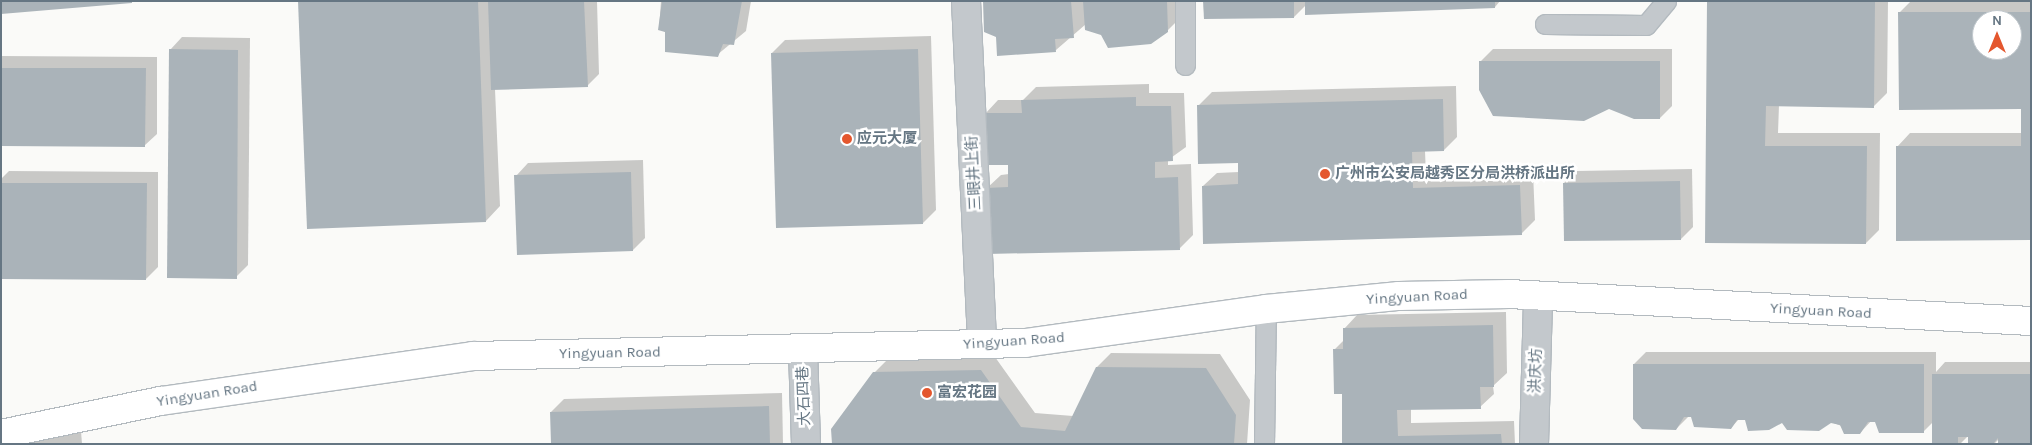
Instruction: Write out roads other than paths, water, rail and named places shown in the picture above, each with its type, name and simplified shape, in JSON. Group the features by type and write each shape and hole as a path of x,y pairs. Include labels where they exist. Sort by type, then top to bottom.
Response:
{"street":[{"name":"三眼井上街","path":"966,1 982,344"},
{"name":"Yingyuan Road","path":"1,434 161,401 473,356 1025,343 1266,309 1399,296 1538,298 2031,321"},
{"name":"洪庆坊","path":"1534,444 1538,298"},
{"name":"大石四巷","path":"803,349 806,444"}],"lane":[{"path":"1185,1 1185,65"},
{"path":"1545,24 1646,25 1666,1"},
{"path":"1264,444 1266,309"}],"place":[{"name":"应元大厦","path":"847,139"},
{"name":"广州市公安局越秀区分局洪桥派出所","path":"1325,174"},
{"name":"富宏花园","path":"927,393"}]}
